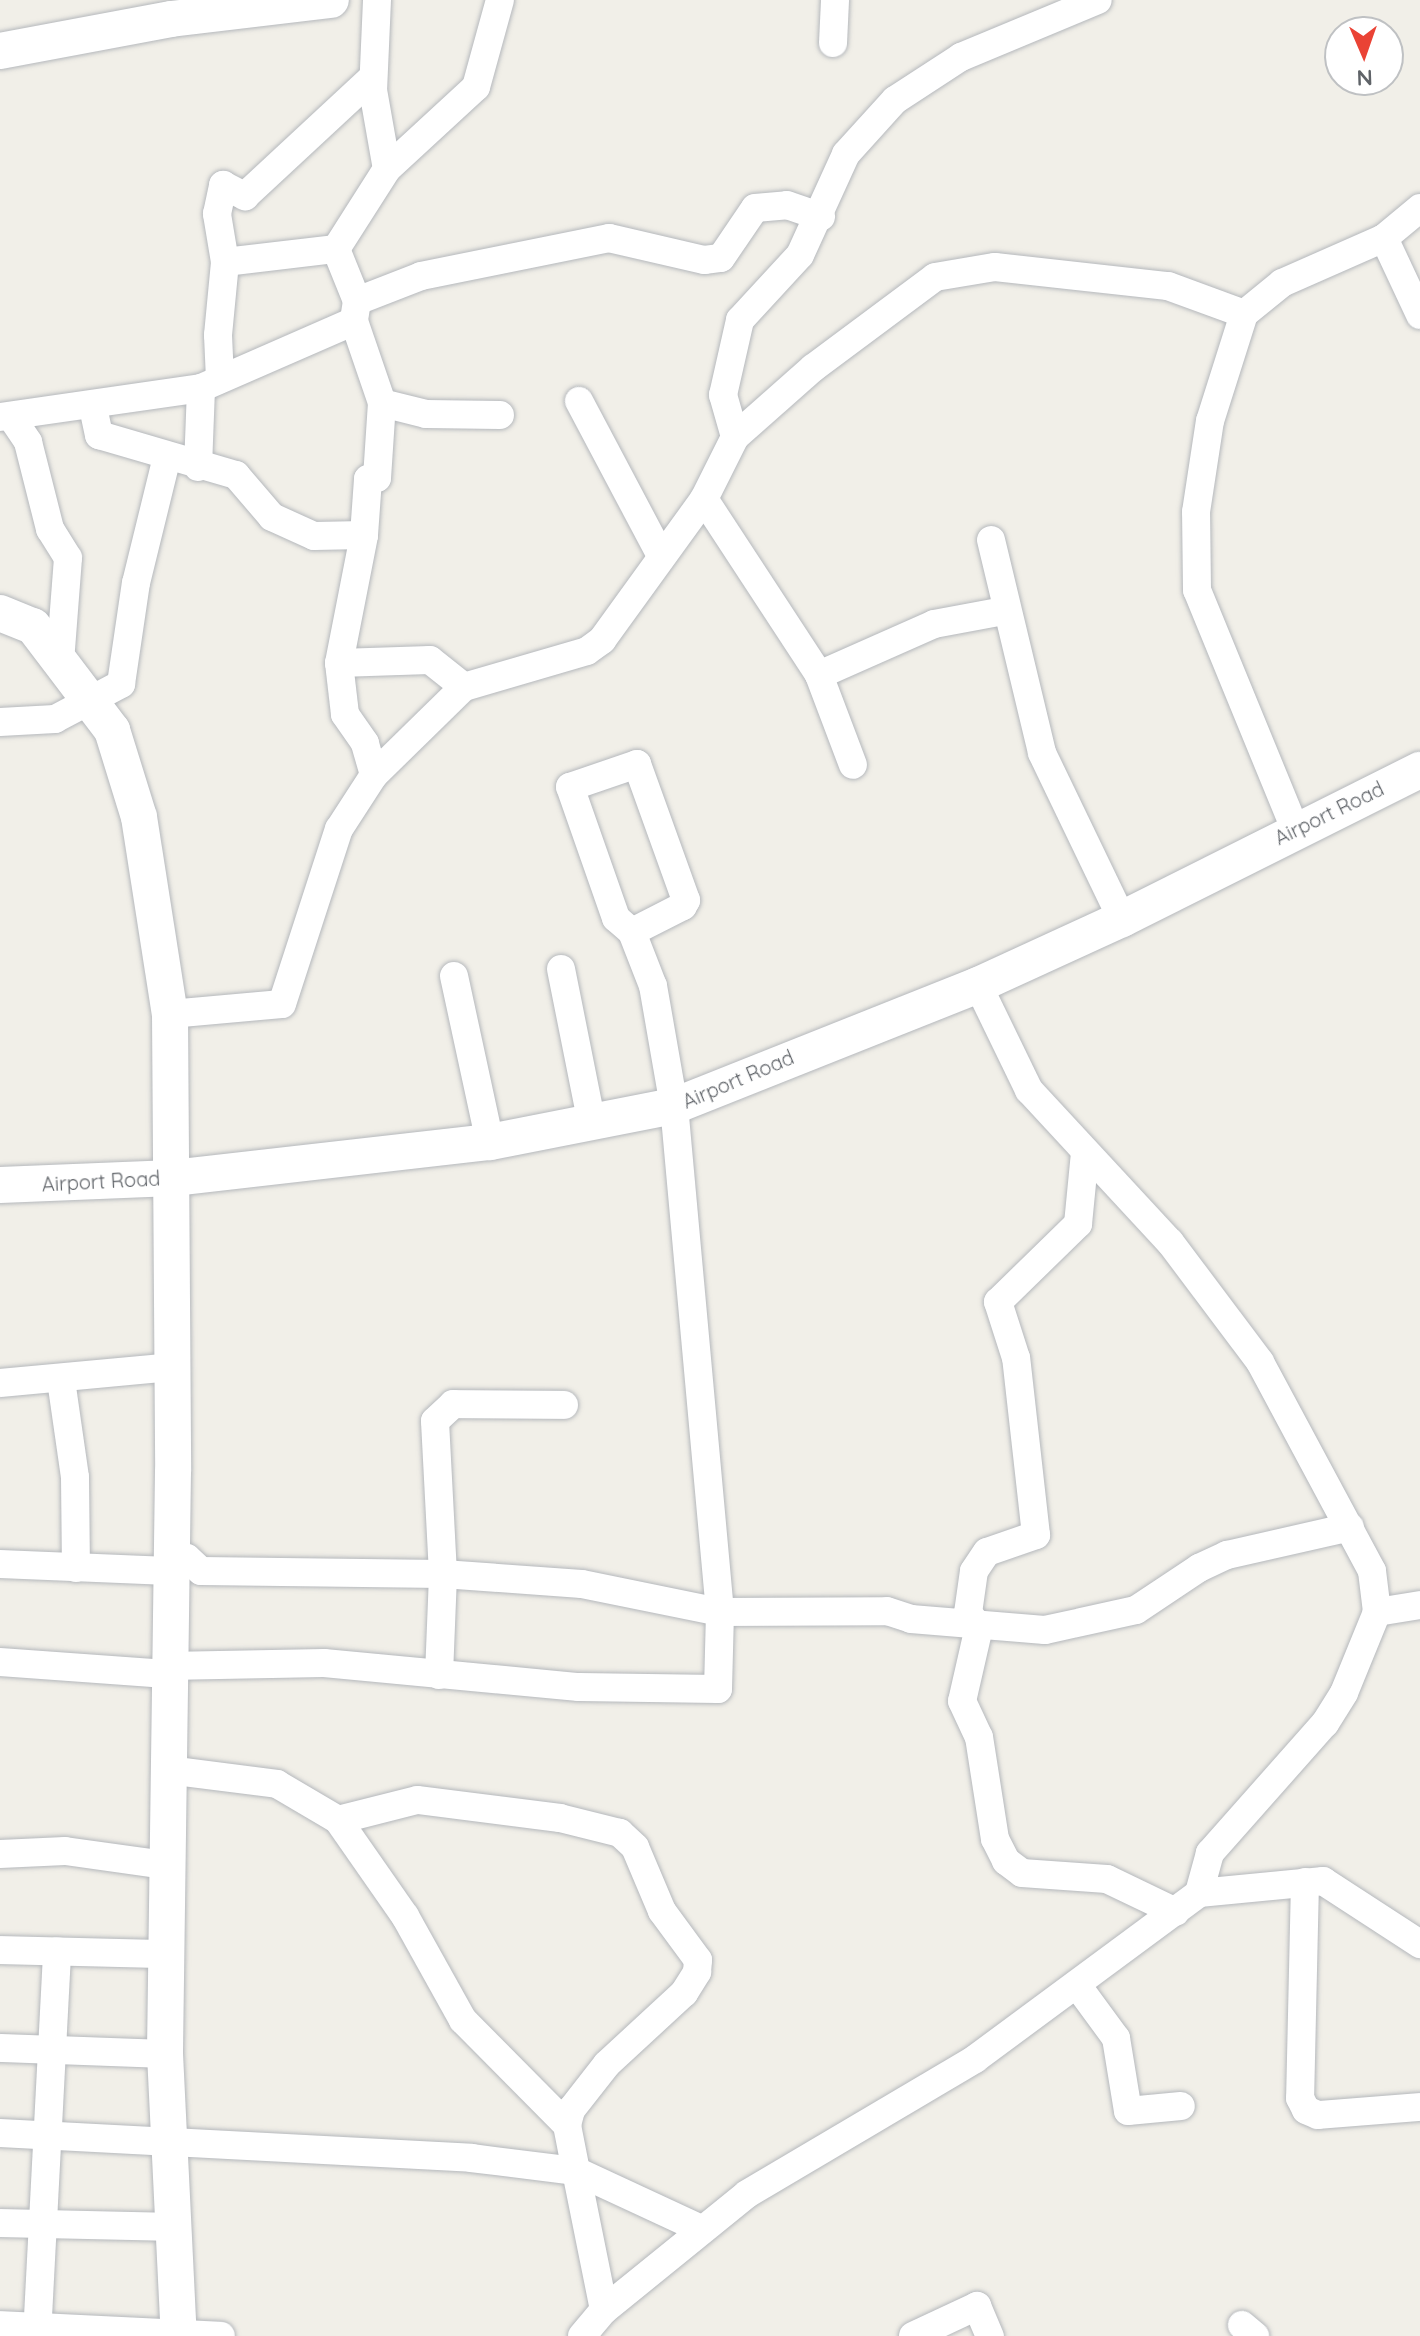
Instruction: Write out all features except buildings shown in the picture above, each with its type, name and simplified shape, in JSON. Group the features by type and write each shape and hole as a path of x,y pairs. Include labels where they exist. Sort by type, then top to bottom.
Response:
{"street":[{"path":"0,51 171,19 331,0"},
{"path":"377,0 372,78 387,169"},
{"path":"336,249 387,169 476,87 500,0"},
{"path":"833,43 835,0"},
{"path":"735,437 723,395 740,320 800,255 821,217 846,154 895,100 961,57 1098,0"},
{"path":"198,467 218,335 225,262 217,214 223,185 245,196 372,78"},
{"path":"6,418 93,407 210,384 421,276 609,238 704,260 721,258 755,208 787,205 821,217"},
{"path":"1295,829 1197,590 1196,512 1210,421 1244,314 1282,283 1384,238 1420,208"},
{"path":"1384,238 1420,315"},
{"path":"225,262 336,249"},
{"path":"336,249 382,403 377,478 368,479 364,535 339,663 345,714 365,743 374,775"},
{"path":"170,1014 282,1004 339,829 374,775 464,687 587,651 602,640 704,499 735,437 813,368 935,277 995,267 1153,284 1244,314"},
{"path":"579,401 661,556"},
{"path":"382,403 426,414 500,415"},
{"path":"93,407 99,435 198,467 236,475 272,517 314,536 364,535"},
{"path":"6,418 28,442 50,529 68,558 60,661"},
{"path":"0,722 55,719 89,704 121,684 136,583 167,457"},
{"path":"704,499 819,675 853,765"},
{"path":"991,540 1004,611 1042,753 1122,919"},
{"path":"819,675 934,624 1004,611"},
{"path":"0,613 33,626 89,704 112,730 139,817 170,1014 173,1367 167,1670 165,2054 166,2139 178,2335"},
{"path":"339,663 430,660 464,687"},
{"path":"0,1662 167,1670 324,1663 439,1675 710,1692 718,1689 721,1680 720,1612 674,1106 653,986 632,932 616,918 570,787 637,764 686,900 683,906 632,932"},
{"name":"Airport Road","path":"0,1185 173,1178 490,1142 674,1106 978,985 1122,919 1295,829 1420,770"},
{"path":"561,969 592,1124"},
{"path":"454,976 490,1142"},
{"path":"978,985 1029,1090 1170,1242 1260,1362 1372,1571 1377,1612 1325,1723 1210,1853 1199,1893"},
{"path":"979,1627 968,1613 974,1571 987,1552 1036,1535 1016,1358 998,1302 1078,1224 1085,1152"},
{"path":"0,1383 61,1380 173,1367"},
{"path":"61,1380 75,1477 76,1568"},
{"path":"439,1675 443,1574 435,1421 441,1411 453,1404 564,1405"},
{"path":"0,1564 169,1571 177,1568 178,1559 187,1558 201,1571 443,1574 582,1584 720,1612 887,1611 979,1627 1045,1630 1095,1622 1136,1610 1199,1568 1227,1555 1350,1527"},
{"path":"1377,1612 1420,1605"},
{"path":"979,1627 962,1701 979,1737 995,1839 1006,1861 1022,1873 1107,1879 1176,1912"},
{"path":"168,1770 277,1784 338,1820 405,1916 463,2020 567,2125"},
{"path":"338,1820 417,1800 550,1816 629,1838 662,1911 698,1960 697,1972 684,1993 607,2064 571,2110 567,2125 604,2310"},
{"path":"0,1854 65,1851 166,1865"},
{"path":"1305,1882 1300,2098 1306,2110 1318,2115 1420,2107"},
{"path":"582,2336 604,2310 699,2228 802,2158 975,2059 1199,1893 1305,1882 1335,1886 1420,1944"},
{"path":"0,1950 166,1954"},
{"path":"37,2331 50,2133 57,1952"},
{"path":"1077,1985 1116,2038 1128,2111 1181,2106"},
{"path":"0,2048 165,2054"},
{"path":"0,2133 166,2139 471,2158 576,2171 699,2228"},
{"path":"0,2223 173,2227"},
{"path":"913,2336 977,2306 990,2336"},
{"path":"0,2325 37,2331 221,2336"}]}
